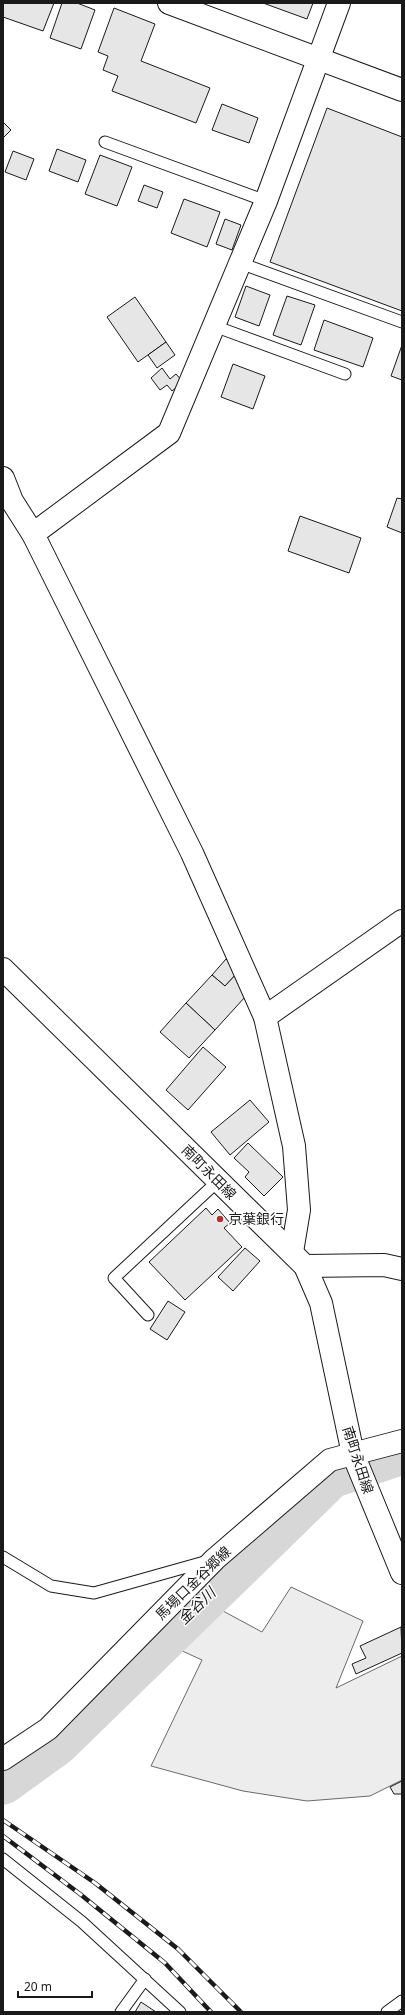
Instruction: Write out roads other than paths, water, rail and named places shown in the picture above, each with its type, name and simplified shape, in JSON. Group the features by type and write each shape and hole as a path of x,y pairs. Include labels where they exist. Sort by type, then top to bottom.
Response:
{"street":[{"path":"169,3 402,90"},
{"path":"33,534 168,433 266,201 339,3"},
{"path":"3,478 8,501 33,534 192,853 265,1017 294,1146 299,1210 299,1259 384,1265 402,1269"},
{"path":"265,1017 402,921"},
{"name":"南町永田線","path":"3,969 299,1259 321,1303 353,1454 402,1573"},
{"name":"馬場口金谷郷線","path":"3,1759 48,1729 215,1559 330,1460 385,1447 402,1441"}],"lane":[{"path":"105,142 266,201"},
{"path":"240,263 402,322"},
{"path":"214,326 345,374"},
{"path":"148,1314 114,1278 218,1181"},
{"path":"3,1558 51,1586 94,1592 215,1559"},
{"path":"3,1859 82,1922 180,2012"},
{"path":"121,2012 145,1979"},
{"path":"387,2012 402,2001"}],"waterway":[{"name":"金谷川","path":"3,1782 57,1743 331,1476 402,1452"}],"railway":[{"path":"3,1820 95,1883 178,1949 241,2012"},
{"path":"3,1836 80,1894 165,1963 211,2012"}],"place":[{"name":"京葉銀行","path":"220,1219"}]}
